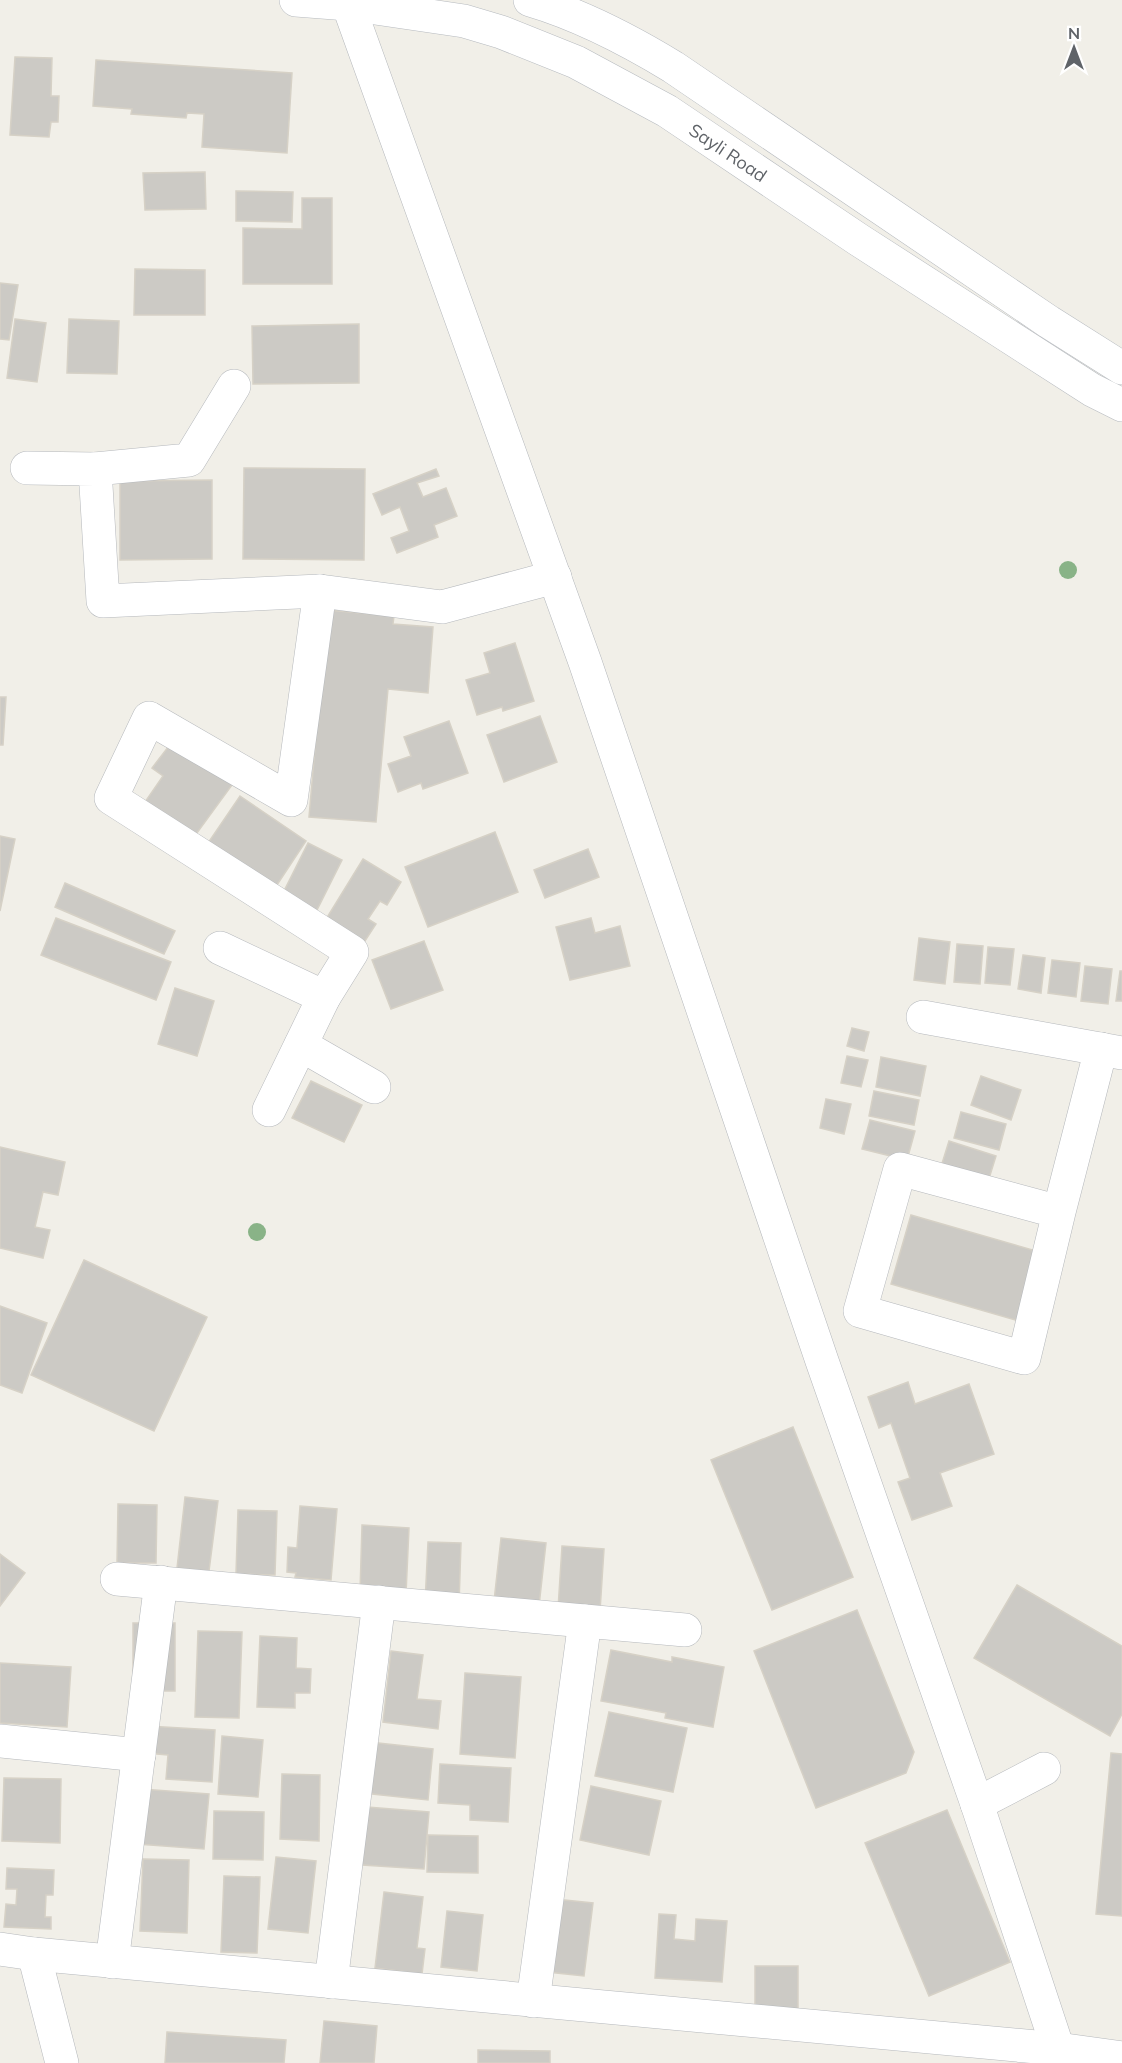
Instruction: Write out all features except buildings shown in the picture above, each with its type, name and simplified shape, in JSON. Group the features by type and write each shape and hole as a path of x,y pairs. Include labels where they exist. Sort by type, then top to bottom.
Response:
{"street":[{"name":"Sayli Road","path":"296,0 348,4 464,21 501,32 586,67 667,111 1092,390 1122,405"},
{"path":"530,0 593,23 630,41 673,67 1039,315 1122,368"},
{"path":"348,4 555,578 818,1349 977,1804 1058,2049"},
{"path":"27,468 95,469 189,460 234,386"},
{"path":"95,469 103,601 320,591 442,607 555,578"},
{"path":"270,1110 324,997 352,952 111,798 149,718 291,800 320,591"},
{"path":"220,948 324,997"},
{"path":"923,1017 1112,1051 1059,1212 1024,1358 860,1311 900,1169 1059,1212"},
{"path":"301,1045 374,1087"},
{"path":"117,1579 686,1630"},
{"path":"112,1962 160,1582"},
{"path":"332,1982 380,1602"},
{"path":"533,2001 585,1621"},
{"path":"0,1741 139,1755"},
{"path":"977,1804 1044,1769"},
{"path":"0,1949 112,1962 1058,2049 1122,2058"},
{"path":"34,1954 62,2063"}]}
